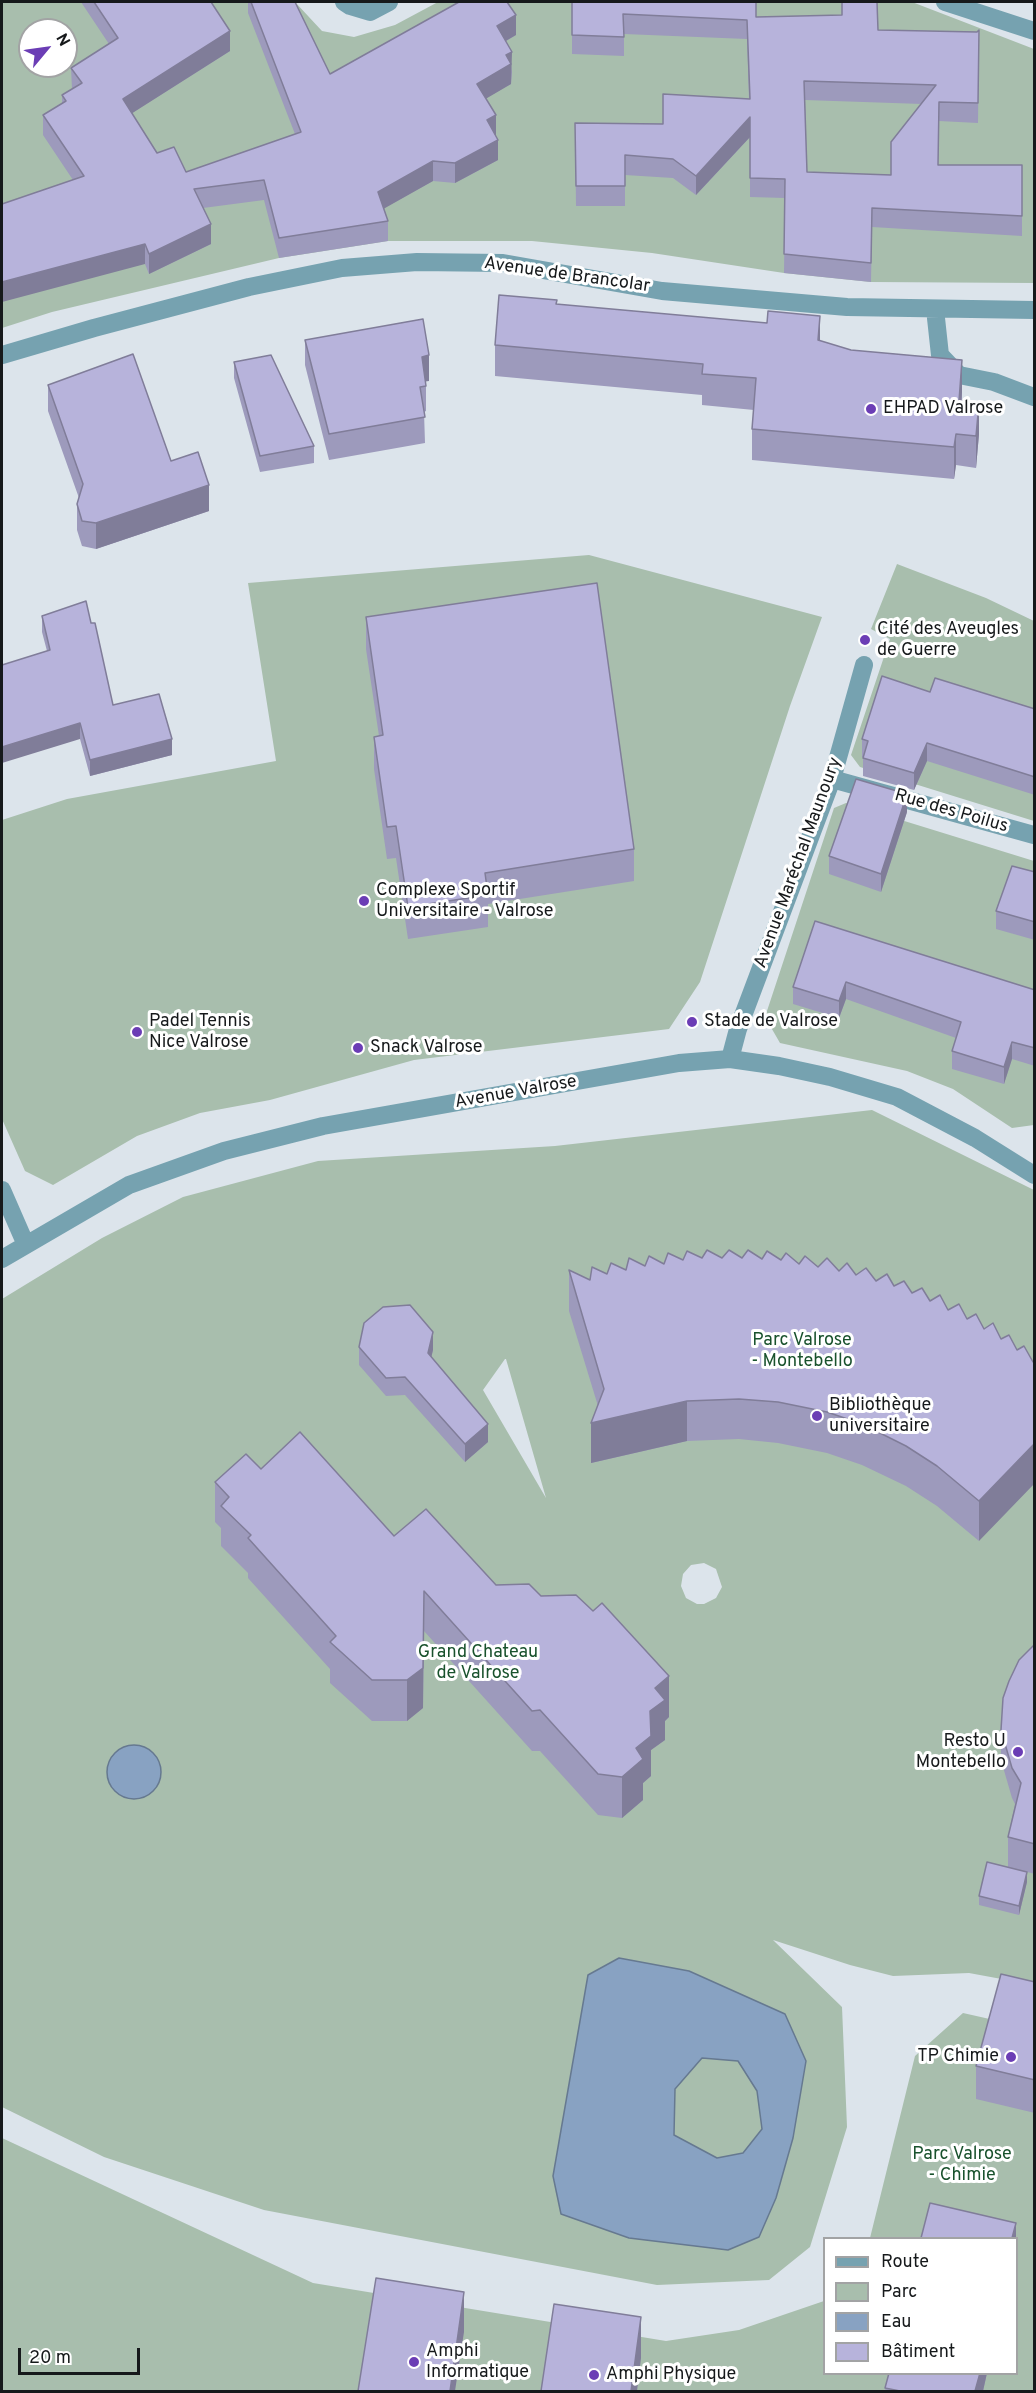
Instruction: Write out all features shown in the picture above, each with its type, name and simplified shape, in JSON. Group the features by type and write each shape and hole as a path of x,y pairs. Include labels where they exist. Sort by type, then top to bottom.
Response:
{"street":[{"path":"344,2 370,12 388,2"},
{"path":"945,2 1035,31"},
{"name":"Avenue de Brancolar","path":"2,355 249,287 342,268 417,262 503,263 662,291 847,308 1035,310"},
{"path":"935,309 940,355 959,375 994,382 1035,396"},
{"name":"Avenue Maréchal Maunoury","path":"730,1059 738,1029 832,779 864,664"},
{"name":"Rue des Poilus","path":"832,779 1035,835"},
{"name":"Avenue Valrose","path":"2,1259 129,1185 224,1151 323,1126 679,1063 730,1059 820,1075 897,1097 1033,1171"},
{"path":"2,1190 26,1245"}],"green space":[{"path":"2,2 295,2 322,31 354,37 395,25 438,2 912,2 1034,49 1034,283 871,282 784,273 652,253 532,241 388,241 279,258 52,312 2,328"},
{"name":"Complexe Sportif Universitaire - Valrose","path":"589,555 822,617 790,706 700,982 669,1029 414,1060 270,1100 200,1113 137,1136 53,1185 25,1171 2,1119 2,820 67,799 276,761 248,583"},
{"path":"897,564 986,598 1034,621 1034,821 860,767 851,755 890,639 871,629"},
{"path":"846,803 1034,861 1034,1125 1012,1128 953,1089 907,1071 780,1043 765,1017 834,808"},
{"path":"872,1110 1034,1190 1034,1985 969,1973 893,1976 850,1965 773,1940 842,2007 847,2127 810,2247 769,2280 657,2285 264,2210 104,2157 2,2107 2,1299 102,1238 183,1197 318,1161 555,1146","holes":["506,1359 546,1498 483,1390","704,1563 716,1569 722,1587 716,1598 704,1604 697,1604 686,1598 681,1586 683,1574 691,1565"]},
{"name":"Parc Valrose - Chimie","path":"963,2013 1034,2029 1034,2391 2,2391 2,2138 313,2283 666,2341 739,2330 823,2301 823,2375 1018,2375 1018,2237 870,2237 915,2056"}],"water":[{"path":"129,1745 139,1745 149,1749 157,1757 161,1772 157,1787 149,1795 139,1799 129,1799 119,1795 111,1787 107,1777 107,1767 111,1757 119,1749"},
{"path":"619,1958 689,1971 785,2014 806,2061 793,2138 776,2198 759,2237 728,2250 629,2238 561,2214 553,2176 588,1975","holes":["702,2058 738,2061 757,2091 762,2129 743,2153 717,2158 674,2135 675,2089"]}],"building":[{"path":"94,2 211,2 230,31 123,99 157,153 174,147 186,172 301,132 251,2 295,2 330,74 459,2 507,2 516,15 497,26 512,52 506,55 511,64 477,84 496,115 487,120 498,140 455,163 433,161 378,192 388,221 279,238 264,180 194,189 211,224 149,254 145,244 2,282 2,204 84,176 43,115 66,101 62,95 82,83 78,78 78,64 118,38"},
{"path":"572,2 756,2 756,17 842,15 842,2 877,2 878,30 977,32 979,30 978,103 939,102 938,165 1022,165 1022,216 872,208 871,263 784,254 785,179 750,178 750,117 696,176 673,159 625,155 625,186 576,186 575,123 663,124 663,94 750,99 747,20 623,14 624,37 572,35","holes":["804,81 936,85 891,142 891,175 807,172"]},
{"path":"499,295 557,300 556,304 767,323 768,311 820,316 818,340 851,350 962,360 959,401 979,403 976,436 956,434 954,447 752,429 756,378 702,374 703,364 495,345"},
{"path":"423,319 429,355 422,357 426,386 420,387 425,417 329,434 305,340"},
{"path":"133,354 171,461 198,452 209,485 96,523 82,521 77,504 83,484 48,385"},
{"path":"271,355 314,446 260,456 234,362"},
{"path":"597,583 634,849 485,873 488,895 408,907 396,826 387,827 374,737 383,735 366,617"},
{"path":"86,601 91,623 95,623 113,705 159,694 172,739 90,760 80,723 2,747 2,665 50,650 42,616"},
{"path":"882,676 930,692 935,678 1035,709 1035,777 927,743 914,773 863,758 868,741 862,739"},
{"path":"856,779 907,794 881,874 829,856"},
{"path":"1012,866 1035,872 1035,922 996,911"},
{"path":"815,921 1035,990 1035,1048 1012,1042 1004,1067 952,1051 961,1022 846,982 839,1001 793,987"},
{"name":"Bibliothèque universitaire","path":"707,1250 722,1258 729,1250 742,1258 748,1250 762,1259 767,1251 781,1260 786,1253 799,1264 805,1256 818,1267 827,1258 839,1271 847,1263 856,1275 866,1268 876,1281 887,1274 894,1286 904,1281 912,1293 922,1288 930,1301 940,1295 948,1310 959,1304 967,1319 976,1314 984,1329 993,1323 1001,1339 1009,1335 1017,1350 1024,1346 1033,1362 1035,1361 1035,1443 979,1501 937,1466 906,1446 862,1424 827,1412 778,1402 739,1399 687,1401 591,1423 604,1389 569,1270 590,1280 592,1267 607,1274 611,1263 626,1270 629,1258 645,1266 649,1256 664,1264 668,1253 683,1260 687,1251 702,1258"},
{"path":"410,1305 433,1332 428,1353 488,1424 465,1444 405,1377 386,1378 359,1347 364,1323 383,1307"},
{"path":"300,1432 394,1536 426,1509 496,1585 529,1584 541,1596 576,1595 593,1611 602,1603 669,1676 655,1688 665,1700 650,1711 651,1736 636,1748 643,1759 622,1777 598,1774 540,1710 532,1711 424,1591 423,1668 407,1680 372,1680 330,1642 336,1636 248,1538 251,1535 221,1506 229,1497 215,1482 246,1454 261,1469"},
{"name":"Resto U Montebello","path":"1035,1644 1035,1844 1008,1837 1021,1783 1012,1768 1001,1730 1003,1698 1009,1681 1019,1660"},
{"path":"987,1862 1027,1872 1019,1906 979,1896"},
{"path":"1001,1974 1035,1982 1035,2080 976,2066"},
{"path":"930,2203 1016,2223 1012,2237 921,2237"},
{"path":"376,2278 464,2292 450,2391 358,2391"},
{"path":"554,2304 641,2317 631,2391 541,2391"},
{"path":"888,2375 979,2375 975,2391 900,2391 885,2388"}],"place":[{"name":"EHPAD Valrose","path":"871,409"},
{"name":"Cité des Aveugles de Guerre","path":"865,640"},
{"name":"Complexe Sportif Universitaire - Valrose","path":"364,901"},
{"name":"Stade de Valrose","path":"692,1022"},
{"name":"Padel Tennis Nice Valrose","path":"137,1032"},
{"name":"Snack Valrose","path":"358,1048"},
{"name":"Bibliothèque universitaire","path":"817,1416"},
{"name":"Resto U Montebello","path":"1018,1752"},
{"name":"TP Chimie","path":"1011,2057"},
{"name":"Amphi Informatique","path":"414,2362"},
{"name":"Amphi Physique","path":"594,2375"}],"park label":[{"name":"Parc Valrose - Montebello","path":"802,1351"},
{"name":"Grand Chateau de Valrose","path":"478,1663"}]}
